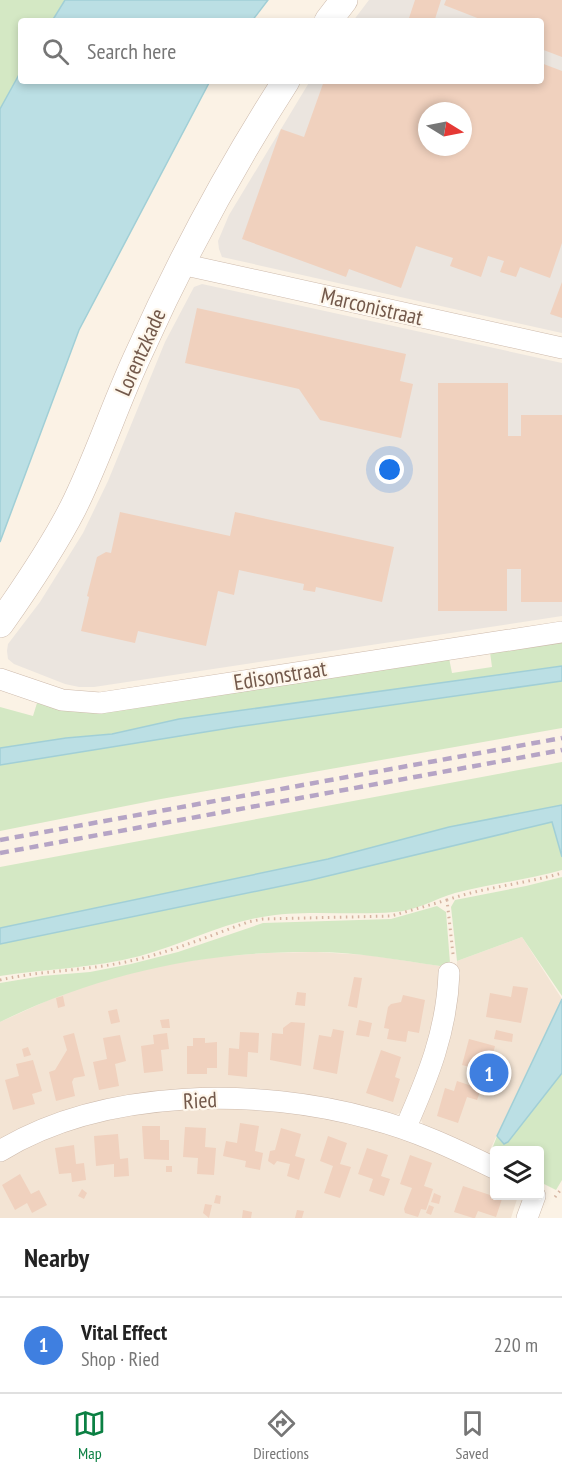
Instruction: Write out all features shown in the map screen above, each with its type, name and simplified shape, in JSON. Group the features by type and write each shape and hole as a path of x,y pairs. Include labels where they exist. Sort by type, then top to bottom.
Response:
{"street":[{"path":"330,18 344,0"},
{"name":"Lorentzkade","path":"0,624 29,582 72,510 94,464 137,356 181,264 218,195 284,84"},
{"name":"Marconistraat","path":"181,264 562,348"},
{"name":"Edisonstraat","path":"0,679 62,700 87,704 100,703 562,632"},
{"path":"405,1129 438,1045 448,998 449,973"},
{"name":"Ried","path":"0,1150 46,1128 96,1113 134,1105 207,1098 241,1098 308,1105 364,1116 405,1129 490,1166"},
{"path":"527,1218 534,1200"}],"path":[{"path":"0,980 41,973 87,969 156,955 262,919 391,916 459,896 535,881 562,873"},
{"path":"447,900 453,962 449,973"}],"shaded area":[{"path":"369,0 562,0 562,333 222,257 218,241 229,215 308,84 544,84 544,18 355,18"},
{"path":"202,284 562,363 562,616 94,687 65,684 14,664 8,659 8,644 40,602 83,533 108,481 165,342 194,287"},
{"path":"522,937 562,999 487,1156 424,1126 420,1118 455,990 457,961"},
{"path":"315,952 368,955 440,966 433,1035 402,1112 395,1115 249,1091 0,1141 0,1022 64,993 163,965 216,957"},
{"path":"261,1107 379,1128 490,1174 490,1200 517,1200 511,1218 0,1218 0,1159 53,1133 149,1111"}],"green space":[{"path":"0,0 65,0 54,18 18,18 18,76 0,109"},
{"path":"562,641 562,666 179,719 112,734 0,748 0,707 33,716 37,703 63,710 93,712 449,658 452,673 492,667 490,652"},
{"path":"562,681 562,728 161,799 0,831 0,765 236,727"},
{"path":"562,762 562,805 449,827 328,859 0,928 0,867"},
{"path":"552,822 562,857 562,870 455,893 402,911 294,913 262,917 231,924 123,960 0,976 0,944 311,880"},
{"path":"562,877 562,996 522,937 457,961 451,907 455,900"},
{"path":"437,906 446,912 450,963 440,966 330,952 273,953 192,961 113,978 37,1005 0,1022 0,983 42,976 90,972 131,964 178,952 263,923 391,919"},
{"path":"562,1073 562,1180 556,1190 544,1184 544,1146 493,1146 497,1136 504,1144 508,1142"}],"water":[{"path":"65,0 268,0 254,18 54,18"},
{"path":"18,76 18,84 208,84 79,330 0,542 0,109"},
{"path":"562,666 562,681 236,727 0,765 0,748 112,734 179,719"},
{"path":"562,805 562,857 552,822 311,880 0,944 0,928 328,859 449,827"},
{"path":"562,999 562,1073 508,1142 504,1144 497,1136"}],"building":[{"path":"415,0 441,0 435,18 409,18"},
{"path":"446,0 562,0 562,57 544,50 544,18 477,18 444,5"},
{"path":"544,64 562,71 562,243 550,278 520,267 516,277 500,272 504,261 488,256 481,277 450,266 453,258 416,246 401,288 349,269 346,277 242,239 281,129 304,137 323,84 544,84"},
{"path":"562,282 562,318 550,314"},
{"path":"197,308 406,354 400,381 413,384 401,438 320,420 299,389 185,363"},
{"path":"438,383 508,383 508,436 521,436 521,415 562,415 562,602 521,602 521,569 507,569 507,611 438,611"},
{"path":"120,512 230,536 235,512 394,547 382,602 316,587 315,592 303,590 304,584 239,570 234,595 218,591 206,646 138,631 135,643 81,631 97,557 106,552 111,553"},
{"path":"354,977 362,978 357,1008 348,1006"},
{"path":"513,986 528,988 521,1023 486,1017 490,993 511,997"},
{"path":"297,992 306,993 305,1006 295,1005"},
{"path":"403,995 425,1000 419,1033 408,1031 406,1042 387,1039 389,1029 384,1028 388,1007 401,1002"},
{"path":"63,996 65,1006 58,1008 56,998"},
{"path":"117,1009 120,1022 111,1024 108,1011"},
{"path":"169,1019 170,1028 162,1028 160,1020"},
{"path":"359,1020 372,1023 369,1037 356,1035"},
{"path":"291,1022 305,1023 301,1066 270,1060 272,1033 283,1034 283,1028"},
{"path":"333,1029 344,1031 337,1074 313,1069 319,1035 331,1037"},
{"path":"496,1030 513,1034 512,1042 494,1039"},
{"path":"240,1032 259,1033 258,1053 248,1052 247,1077 228,1075 229,1048 239,1049"},
{"path":"74,1033 85,1076 74,1078 72,1082 75,1096 56,1101 49,1072 55,1070 67,1050 63,1036"},
{"path":"167,1033 169,1049 161,1050 163,1071 144,1073 141,1046 154,1044 153,1035"},
{"path":"120,1035 126,1061 115,1064 119,1086 99,1090 93,1062 107,1059 103,1038"},
{"path":"193,1038 205,1038 205,1043 217,1042 217,1068 207,1068 207,1074 187,1074 187,1046 193,1046"},
{"path":"469,1039 495,1046 490,1065 499,1068 495,1084 479,1080 481,1070 462,1065"},
{"path":"28,1047 31,1055 24,1057 22,1049"},
{"path":"381,1050 401,1057 395,1077 400,1079 393,1102 366,1093"},
{"path":"33,1060 42,1091 32,1094 35,1104 13,1110 5,1080 19,1076 16,1064"},
{"path":"457,1081 481,1089 477,1100 467,1097 458,1123 437,1116 445,1088 454,1091"},
{"path":"240,1123 259,1126 255,1151 263,1153 260,1170 245,1167 246,1161 223,1156 226,1141 237,1143"},
{"path":"142,1126 160,1126 160,1140 169,1140 169,1160 144,1159"},
{"path":"185,1127 206,1128 205,1147 216,1148 214,1175 197,1174 198,1158 183,1157"},
{"path":"281,1128 301,1134 295,1156 305,1159 299,1180 287,1176 290,1164 277,1161 274,1165 268,1161 270,1151 275,1150"},
{"path":"118,1134 120,1159 128,1158 129,1176 114,1177 114,1164 96,1166 94,1136"},
{"path":"328,1136 347,1143 340,1164 351,1167 340,1198 324,1193 333,1166 320,1161"},
{"path":"74,1145 76,1164 84,1163 86,1180 72,1182 71,1173 59,1174 55,1148"},
{"path":"367,1148 388,1155 381,1176 390,1179 384,1196 369,1191 373,1179 358,1174"},
{"path":"410,1155 432,1163 424,1186 433,1189 426,1210 421,1209 418,1217 405,1213 404,1209 412,1188 400,1184"},
{"path":"166,1166 172,1166 172,1172 166,1172"},
{"path":"20,1174 31,1194 39,1190 47,1205 32,1213 27,1203 15,1210 2,1185"},
{"path":"463,1186 490,1195 490,1200 502,1200 496,1217 478,1211 475,1218 454,1212"},
{"path":"82,1189 87,1193 84,1199 78,1196"},
{"path":"434,1193 441,1196 439,1204 431,1202"},
{"path":"216,1195 221,1196 220,1204 214,1203"},
{"path":"205,1204 212,1205 209,1218 203,1213"},
{"path":"429,1205 434,1207 431,1215 426,1213"},
{"path":"243,1210 252,1212 251,1218 242,1218"},
{"path":"297,1210 304,1211 302,1218 295,1218"}],"railway":[{"path":"0,840 562,738"},
{"path":"0,853 562,750"}],"place":[{"name":"Vital Effect","path":"489,1073"}]}
